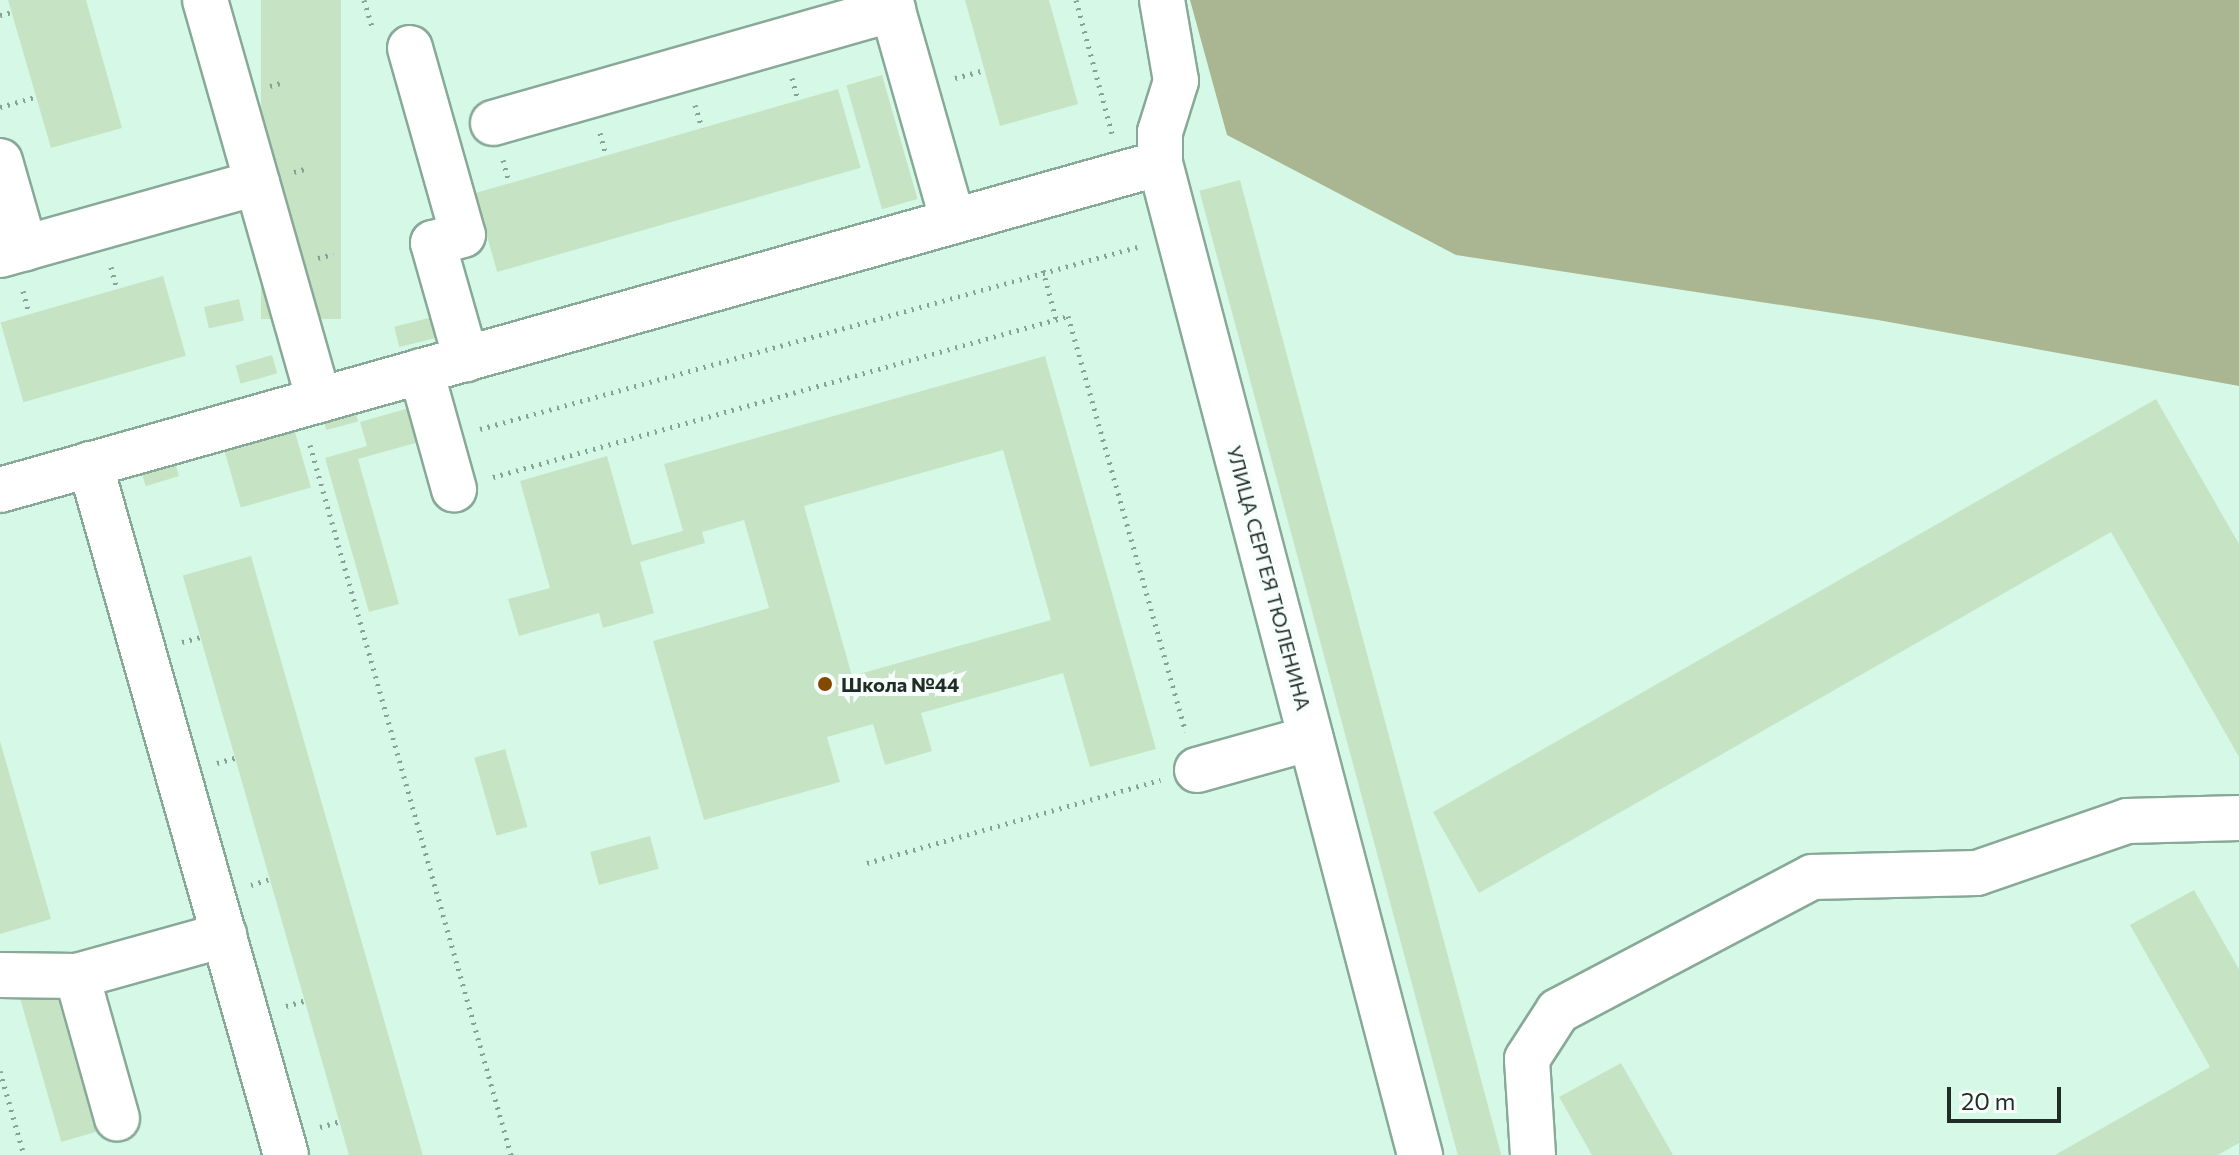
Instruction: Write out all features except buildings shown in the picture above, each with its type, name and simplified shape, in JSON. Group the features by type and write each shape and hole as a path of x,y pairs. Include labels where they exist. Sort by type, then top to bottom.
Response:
{"street":[{"path":"205,0 257,183 309,403"},
{"name":"УЛИЦА СЕРГЕЯ ТЮЛЕНИНА","path":"1162,0 1176,81 1160,132 1160,163 1420,1155"},
{"path":"493,123 892,5 953,221"},
{"path":"410,48 463,235 433,243 466,359"},
{"path":"0,161 12,252 257,183"},
{"path":"0,490 1160,163"},
{"path":"421,371 454,489"},
{"path":"90,464 286,1155"},
{"path":"1197,770 1311,738"},
{"path":"1533,1155 1527,1059 1558,1011 1812,877 1977,873 2127,821 2239,818"},
{"path":"0,975 77,976 224,935"},
{"path":"77,976 117,1118"}],"path":[{"path":"1076,0 1113,133"},
{"path":"0,15 12,12"},
{"path":"0,107 36,97"},
{"path":"440,440 1136,243"},
{"path":"1043,270 1056,319"},
{"path":"454,489 1068,316 1197,770 867,863"},
{"path":"309,403 511,1155"},
{"path":"0,1071 24,1155"}],"green space":[{"path":"1190,0 2239,0 2239,386 1878,320 1456,255 1227,135"}],"place":[{"name":"Школа №44","path":"825,684"}]}
